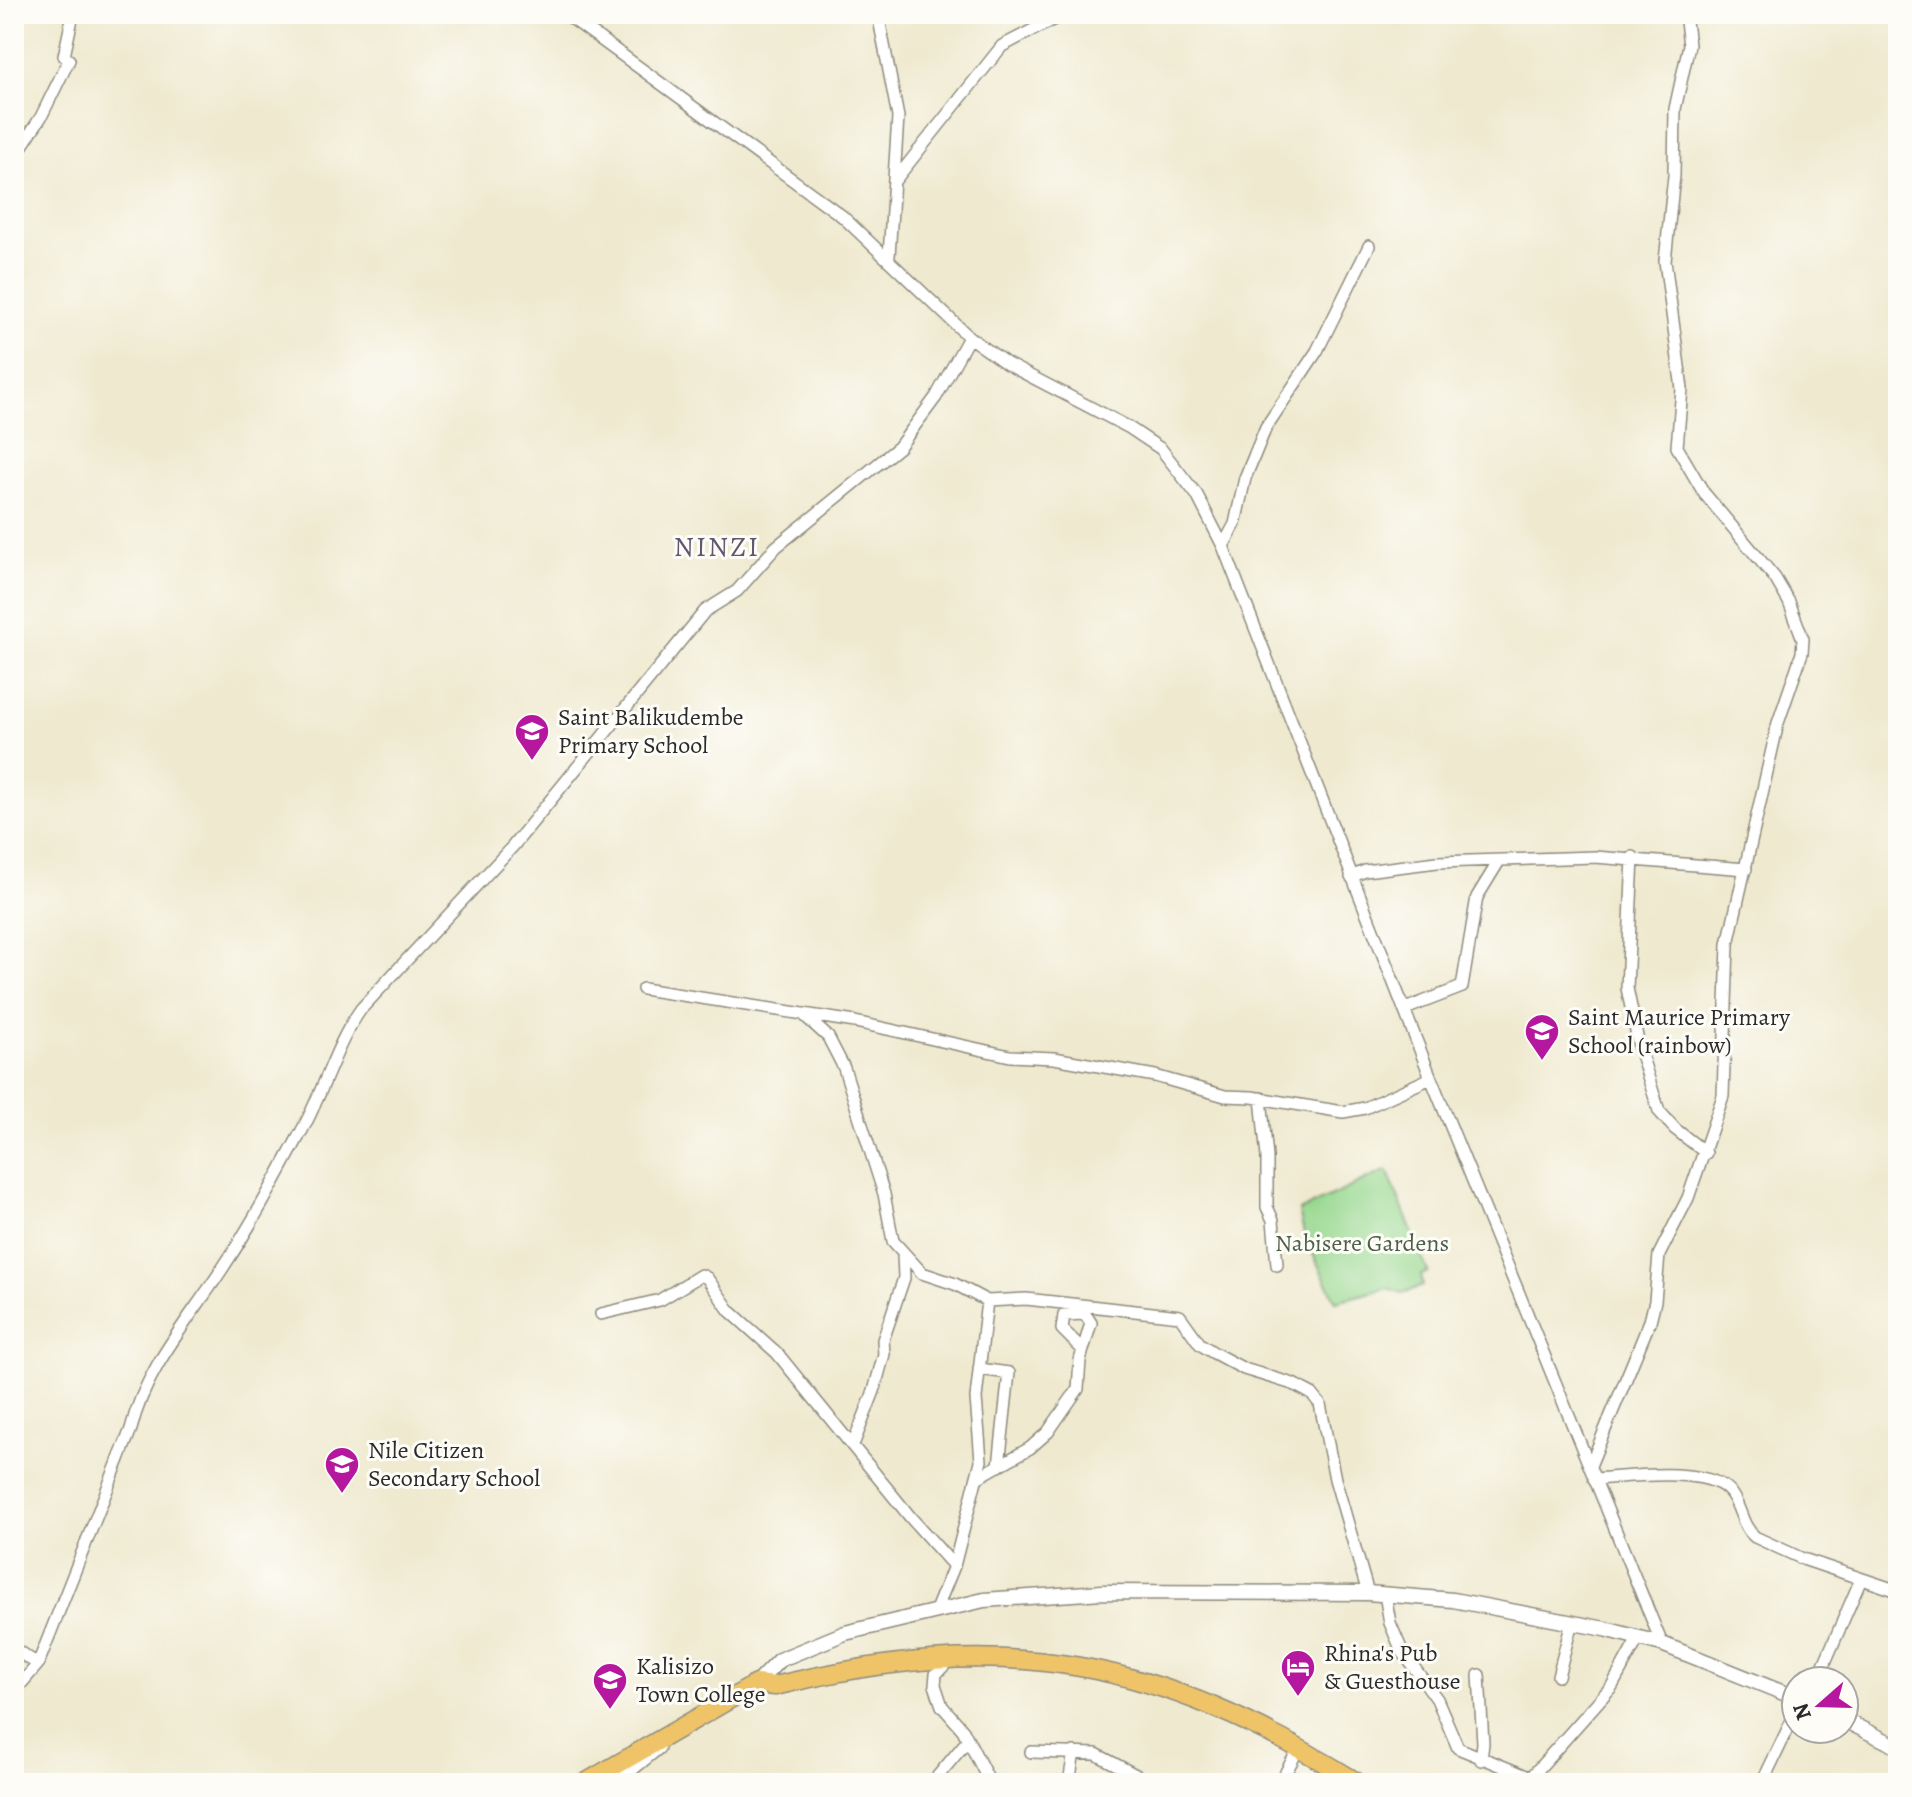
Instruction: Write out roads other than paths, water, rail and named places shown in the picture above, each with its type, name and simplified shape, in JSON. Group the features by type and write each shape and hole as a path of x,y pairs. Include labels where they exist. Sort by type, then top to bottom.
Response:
{"highway":[{"path":"585,1783 756,1684 775,1686 921,1659 1017,1657 1140,1679 1221,1708 1300,1746 1358,1783"}],"street":[{"path":"14,158 41,117 69,60 64,56 73,14"},
{"path":"566,14 842,216 889,256 969,337 1007,364 1128,427 1161,449 1197,495 1223,546 1431,1078 1662,1644"},
{"path":"878,14 897,104 889,256"},
{"path":"895,180 1002,46 1064,14"},
{"path":"1590,1466 1650,1321 1664,1238 1688,1198 1706,1153 1726,1081 1727,957 1778,723 1802,653 1803,639 1789,602 1775,578 1704,493 1677,447 1682,389 1665,261 1674,176 1675,109 1689,45 1685,14"},
{"path":"1223,546 1235,524 1245,478 1266,427 1317,351 1369,246"},
{"path":"14,1692 38,1664 131,1429 137,1404 195,1303 240,1241 301,1133 351,1022 373,994 436,932 513,846 705,611 737,591 776,547 878,466 915,430 969,337"},
{"path":"1351,877 1365,871 1437,862 1633,857 1746,869"},
{"path":"1633,857 1627,988 1640,1051 1659,1111 1675,1129 1706,1153"},
{"path":"1405,1009 1462,987 1477,897 1499,861"},
{"path":"643,989 804,1015 1010,1056 1054,1058 1155,1076 1225,1096 1354,1111 1431,1078"},
{"path":"804,1015 828,1037 844,1068 884,1194 893,1241 922,1273 955,1284 987,1301 1026,1299 1180,1316 1200,1344 1214,1353 1244,1369 1312,1394 1320,1404 1335,1479 1368,1593"},
{"path":"1261,1098 1267,1157 1267,1207 1273,1220 1277,1265"},
{"path":"853,1445 874,1391 884,1354 883,1340 904,1278 903,1252"},
{"path":"601,1314 660,1300 704,1276 730,1311 777,1353 954,1566"},
{"path":"936,1610 954,1566 981,1455 976,1398 987,1301"},
{"path":"977,1478 1040,1440 1074,1396 1083,1350"},
{"path":"979,1369 1009,1373 999,1466"},
{"path":"1594,1479 1678,1476 1710,1479 1735,1498 1749,1532 1755,1537 1803,1559 1898,1591"},
{"path":"1824,1665 1861,1579"},
{"path":"756,1684 779,1660 821,1643 936,1610 995,1598 1060,1593 1368,1593 1453,1600 1639,1637 1780,1692"},
{"path":"1385,1594 1395,1636 1412,1670 1437,1699 1458,1748 1527,1780 1612,1686 1639,1637"},
{"path":"1558,1676 1572,1622"},
{"path":"14,1649 38,1664"},
{"path":"951,1658 936,1674 935,1685 942,1706 968,1740 990,1783"},
{"path":"1479,1675 1481,1760"},
{"path":"616,1783 687,1725"},
{"path":"1860,1728 1898,1747"},
{"path":"932,1783 968,1740"},
{"path":"1762,1783 1780,1745"},
{"path":"1280,1783 1300,1746"},
{"path":"1031,1752 1096,1754 1151,1783"},
{"path":"1069,1783 1074,1752"}],"place":[{"name":"Saint Balikudembe Primary School","path":"532,762"},
{"name":"Saint Maurice Primary School (rainbow)","path":"1542,1062"},
{"name":"Nile Citizen Secondary School","path":"342,1495"},
{"name":"Rhina's Pub & Guesthouse","path":"1298,1698"},
{"name":"Kalisizo Town College","path":"610,1711"}],"district":[{"name":"NINZI","path":"717,547"}],"park label":[{"name":"Nabisere Gardens","path":"1362,1243"}]}
